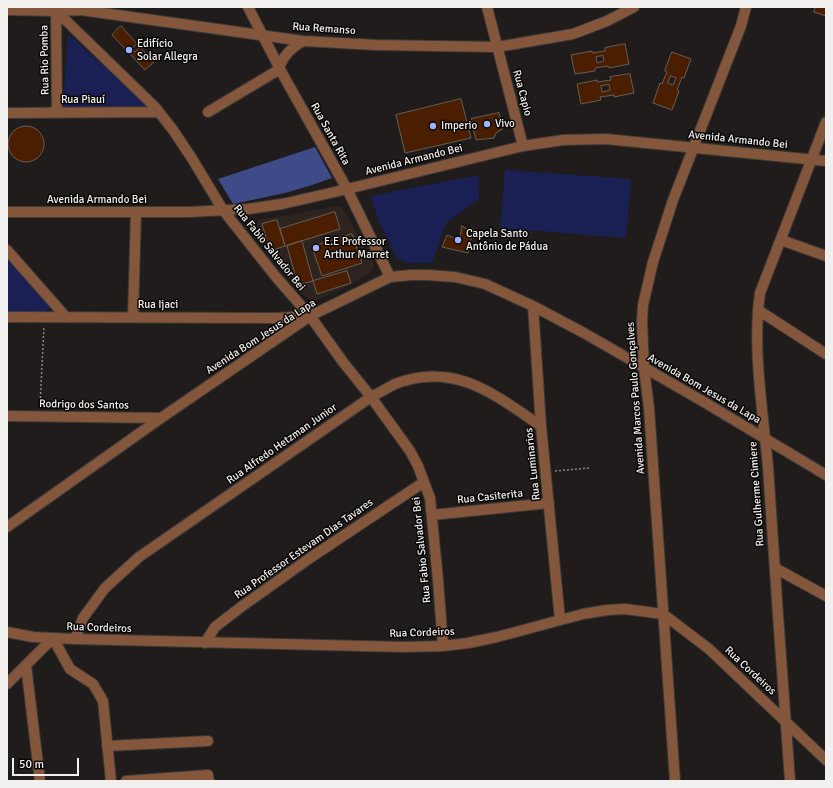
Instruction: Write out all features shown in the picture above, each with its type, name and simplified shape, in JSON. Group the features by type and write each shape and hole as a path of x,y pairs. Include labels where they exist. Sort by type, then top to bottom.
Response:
{"street":[{"name":"Rua Santa Rita","path":"248,7 280,69 347,189 390,277"},
{"name":"Rua Capio","path":"487,7 523,146"},
{"name":"Rua Remanso","path":"7,10 55,8 81,10 262,34 303,41 377,45 497,47 573,34 607,21 634,7"},
{"name":"Avenida Marcos Paulo Gonçalves","path":"675,781 649,408 644,368 642,322 643,305 653,262 673,200 746,7"},
{"name":"Rua Fabio Salvador Bei","path":"55,8 159,112 191,156 223,210 276,277 310,316 410,451 418,466 430,498 443,646"},
{"name":"Rua Rio Pomba","path":"55,8 58,59 57,113"},
{"path":"208,112 280,69 285,55 291,48 303,41"},
{"name":"Rua Piauí","path":"7,113 159,112"},
{"name":"Rua Gulherme Cimiere","path":"790,781 758,355 758,310 760,293 826,122"},
{"name":"Avenida Armando Bei","path":"7,212 136,212 248,209 282,204 523,146 563,140 606,139 826,161"},
{"path":"133,317 136,212"},
{"path":"781,240 826,256"},
{"path":"7,250 64,316"},
{"name":"Avenida Bom Jesus da Lapa","path":"7,527 161,418 310,316 390,277 428,275 455,277 485,284 533,306 584,333 826,475"},
{"name":"Rua Luminarios","path":"533,306 541,426 545,471 550,503 560,620"},
{"path":"758,310 826,354"},
{"name":"Rua Ijaci","path":"7,317 64,316 276,318 310,316"},
{"name":"Rua Alfredo Hetzman Junior","path":"75,639 83,618 104,588 139,557 371,397 395,384 419,377 448,377 474,385 491,393 541,426"},
{"name":"Rodrigo dos Santos","path":"7,416 161,418"},
{"name":"Rua Professor Estevam Dias Tavares","path":"205,643 215,626 310,558 424,482"},
{"name":"Rua Casiterita","path":"432,515 550,503"},
{"path":"775,568 826,596"},
{"name":"Rua Cordeiros","path":"7,632 27,636 75,639 404,647 443,646 497,637 560,620 606,610 625,609 663,614 709,649 826,760"},
{"path":"7,684 53,638 70,669 93,684 103,701 111,781"},
{"path":"26,665 40,781"},
{"path":"107,746 208,741"},
{"path":"126,781 208,775 209,781"}],"path":[{"path":"40,416 45,317"},
{"path":"545,471 590,468"}],"shaded area":[{"path":"68,34 149,106 63,107"},
{"path":"315,147 332,178 285,193 233,204 218,179"},
{"path":"505,170 631,179 626,238 500,228"},
{"path":"479,175 479,199 446,223 432,263 407,263 396,257 380,224 370,196"},
{"name":"E.E Professor Arthur Marret","path":"338,206 342,207 345,212 374,263 374,268 371,273 352,284 315,301 307,299 253,232 254,227 259,220"},
{"path":"7,257 45,301 50,309 49,312 7,313"}],"building":[{"path":"816,7 826,7 826,16 814,12"},
{"name":"Edifício Solar Allegra","path":"121,26 137,44 132,48 135,52 140,47 154,62 145,70 112,35"},
{"path":"625,44 629,64 609,68 608,66 595,68 595,71 575,74 571,55 592,51 592,53 605,51 605,48"},
{"path":"672,52 691,59 684,78 682,77 677,90 679,91 672,110 653,103 660,83 662,84 667,72 665,71"},
{"path":"603,56 604,61 597,63 596,57"},
{"path":"630,74 634,93 614,97 614,95 600,97 601,100 581,104 577,84 597,80 597,82 611,80 610,77"},
{"path":"671,76 676,78 673,85 668,83"},
{"path":"609,85 610,90 602,92 601,86"},
{"name":"Imperio","path":"461,99 471,138 405,153 396,115"},
{"name":"Vivo","path":"499,113 503,129 496,133 494,138 476,140 471,119"},
{"path":"30,126 39,131 43,137 43,151 39,157 30,162 22,162 13,157 9,151 8,140 13,131 19,127"},
{"path":"335,212 340,229 285,246 280,229"},
{"path":"277,220 285,246 270,251 262,224"},
{"name":"Capela Santo Antônio de Pádua","path":"462,226 467,229 473,229 468,253 442,247 447,235 454,238 460,237"},
{"path":"352,234 362,263 322,276 312,247"},
{"path":"302,241 313,281 298,285 287,246"},
{"path":"347,271 351,283 317,294 313,281"}],"place":[{"name":"Edifício Solar Allegra","path":"129,50"},
{"name":"Vivo","path":"487,124"},
{"name":"Imperio","path":"433,126"},
{"name":"Capela Santo Antônio de Pádua","path":"458,240"},
{"name":"E.E Professor Arthur Marret","path":"316,248"}]}
